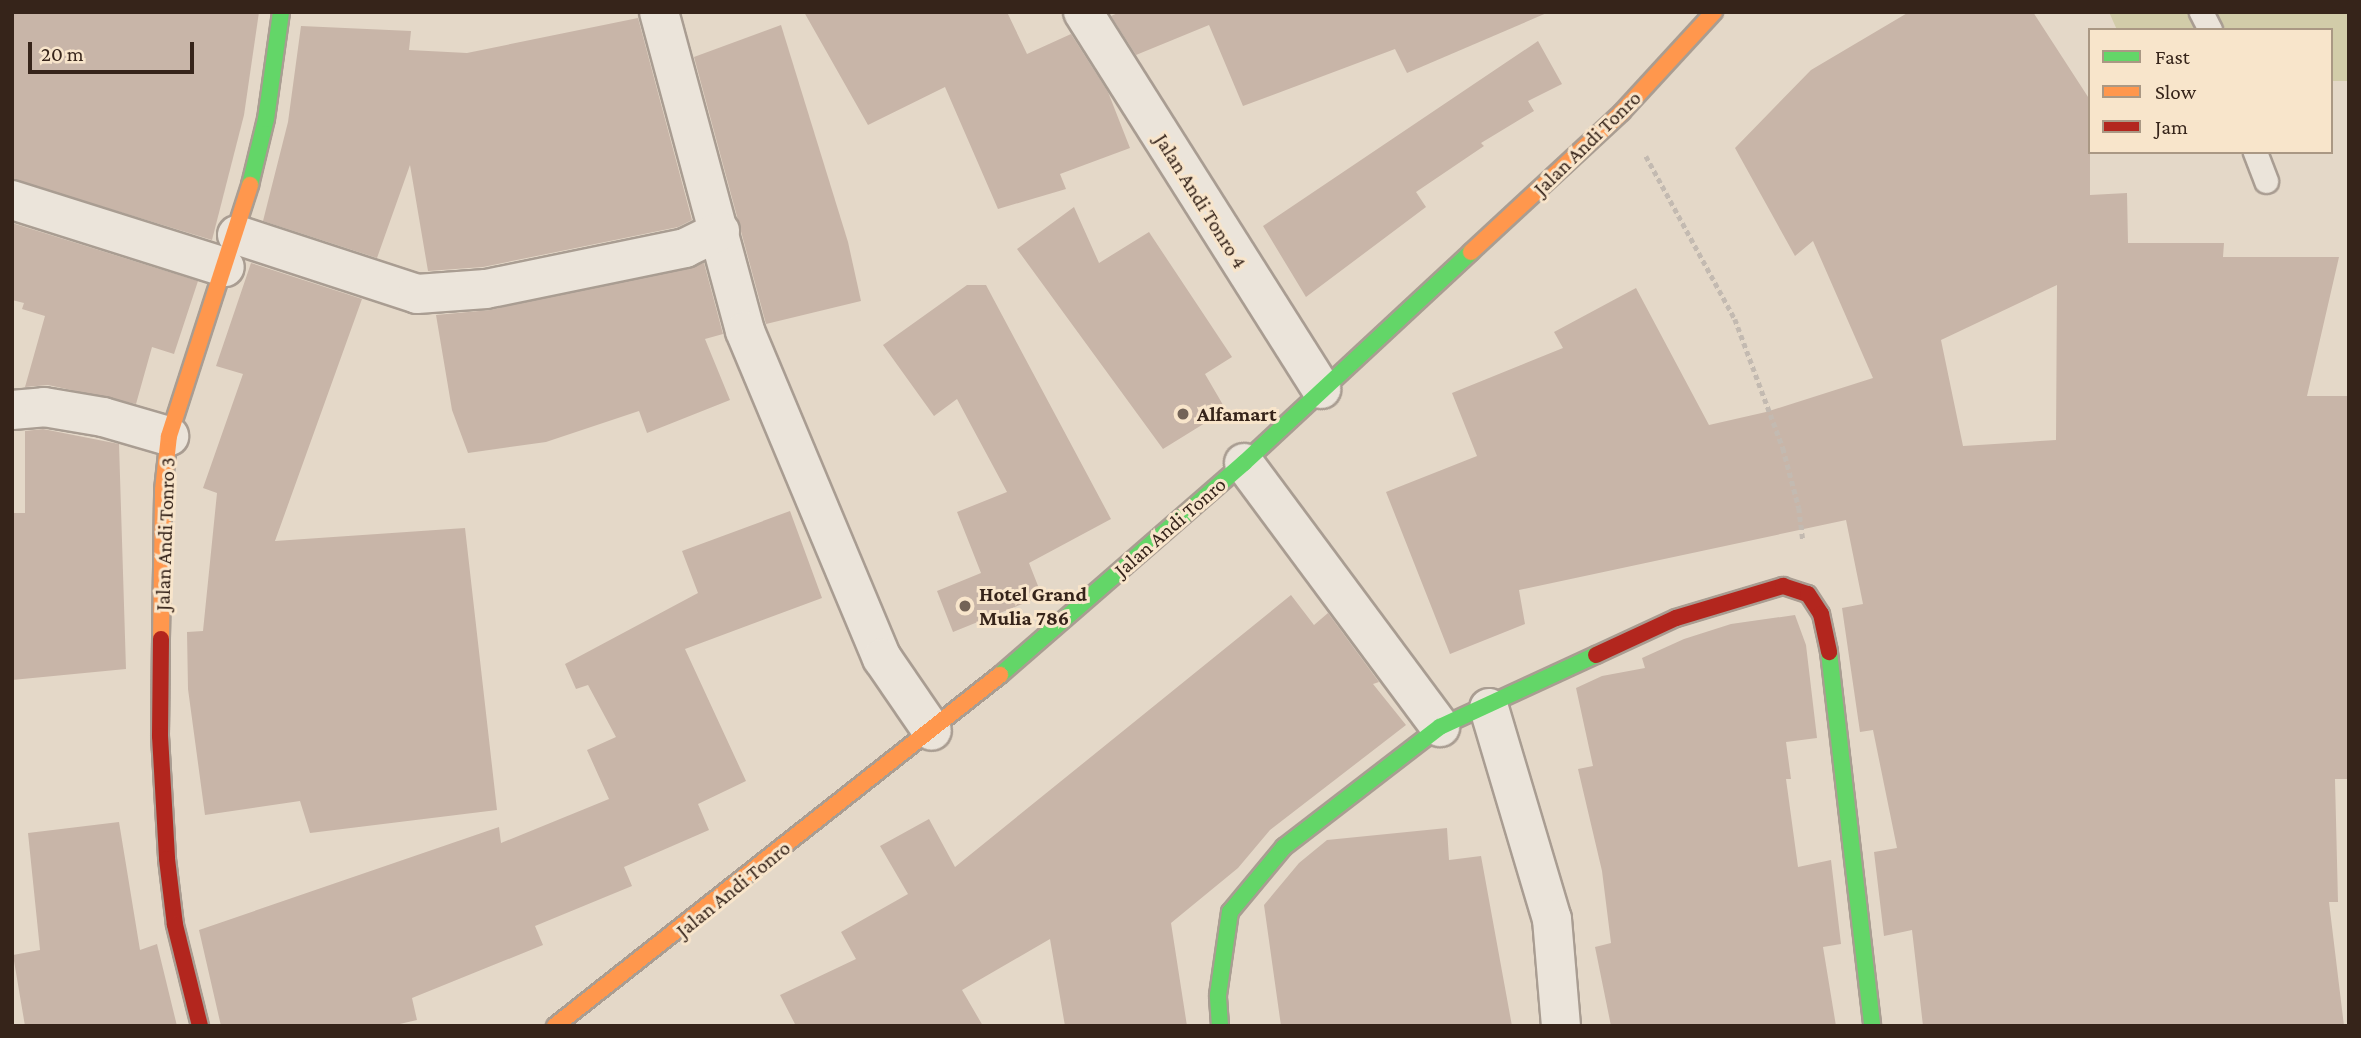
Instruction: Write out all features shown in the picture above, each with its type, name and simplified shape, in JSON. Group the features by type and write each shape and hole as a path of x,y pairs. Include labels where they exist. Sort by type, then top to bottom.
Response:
{"street":[{"name":"Jalan Andi Tonro 3","path":"200,1026 176,925 160,736 163,490 169,436 231,251 266,119 281,12"},
{"path":"659,12 745,331 882,658 932,731"},
{"name":"Jalan Andi Tonro 4","path":"1083,12 1321,389"},
{"name":"Jalan Andi Tonro","path":"555,1026 932,731 1244,463 1622,113 1714,12"},
{"path":"12,200 417,294 486,289 685,248 720,231"},
{"path":"12,410 56,409 169,436"},
{"path":"1244,463 1440,727"},
{"path":"1220,1026 1218,995 1230,912 1284,847 1440,727 1489,708 1676,618 1783,586 1808,594 1821,614 1828,641 1872,1026"},
{"path":"1489,708 1552,919 1561,1026"}],"lane":[{"path":"2202,12 2209,28"},
{"path":"2256,154 2266,181"}],"path":[{"path":"1622,113 1735,319 1783,448 1799,508 1808,594"}],"shaded area":[{"path":"2109,12 2349,12 2349,81 2333,81 2333,28 2116,28"}],"building":[{"path":"12,12 259,12 244,115 212,240 12,179"},
{"path":"804,12 1007,12 1027,54 1071,34 1108,92 1130,148 1060,174 1066,189 998,209 945,87 868,125"},
{"path":"1120,12 1549,12 1407,73 1395,49 1243,106 1209,25 1136,55 1111,16"},
{"path":"1909,12 2033,12 2088,97 2090,195 2127,193 2128,243 2224,243 2223,257 2339,257 2307,396 2349,396 2349,779 2335,779 2338,902 2329,902 2344,1026 1923,1026 1912,930 1884,936 1874,852 1897,848 1873,730 1860,732 1842,608 1863,604 1846,520 1519,590 1525,624 1450,654 1386,492 1477,456 1452,393 1563,348 1554,332 1636,288 1709,425 1766,412 1873,378 1813,241 1795,256 1735,148 1811,70","holes":["2057,285 2056,440 1963,446 1941,340"]},
{"path":"638,18 692,220 678,227 483,267 428,271 410,165 377,258 263,221 288,122 301,26 411,31 409,50 467,53"},
{"path":"781,25 848,242 861,301 766,324 694,57"},
{"path":"1538,41 1562,84 1528,101 1534,111 1481,143 1484,146 1416,192 1426,207 1306,297 1263,226"},
{"path":"1074,207 1099,263 1149,232 1232,357 1205,374 1226,410 1163,449 1017,249"},
{"path":"12,223 198,281 174,354 152,347 136,404 48,385 25,387 45,316 22,309 24,303 12,300"},
{"path":"251,263 362,299 275,541 465,528 497,810 310,833 300,801 205,815 188,689 187,632 203,631 217,493 203,488 243,374 216,366"},
{"path":"704,263 723,334 705,339 730,400 647,433 639,411 546,442 468,453 452,410 436,315 490,310"},
{"path":"967,285 986,285 1111,519 1029,563 1042,596 953,632 937,591 981,573 957,512 1007,492 957,399 934,416 883,345"},
{"path":"43,429 119,444 126,669 12,680 12,513 25,513 25,431"},
{"path":"790,511 822,598 685,649 746,781 698,804 709,830 624,867 632,886 535,926 543,945 412,998 417,1020 391,1026 221,1026 199,930 499,827 501,843 609,799 587,750 616,737 588,685 576,689 565,664 698,593 682,551"},
{"path":"1291,595 1314,625 1328,613 1379,682 1373,684 1406,725 1270,830 1238,868 1171,923 1187,1026 1065,1026 1050,939 962,990 983,1026 796,1026 780,995 856,959 841,932 908,894 880,846 929,819 955,867"},
{"path":"1795,615 1806,645 1817,738 1786,742 1791,779 1786,779 1798,867 1831,860 1841,944 1823,947 1836,1026 1611,1026 1595,947 1611,943 1602,871 1578,769 1593,766 1576,688 1602,676 1645,668 1642,658 1684,639 1731,624"},
{"path":"119,822 140,950 157,944 177,1026 25,1026 13,955 40,950 28,833"},
{"path":"1447,828 1449,860 1481,856 1512,1026 1281,1026 1264,905 1299,863 1327,840"}],"traffic: fast":[{"path":"250,185 266,119 281,12"},
{"path":"1000,675 1244,463 1471,252"},
{"path":"1829,652 1872,1026"},
{"path":"1220,1026 1218,995 1230,912 1284,847 1440,727 1596,655"}],"traffic: slow":[{"path":"1471,252 1622,112 1714,12"},
{"path":"161,639 163,490 169,436 250,185"},
{"path":"555,1026 1000,675"}],"traffic: jam":[{"path":"1596,655 1676,618 1783,586 1808,594 1821,614 1829,652"},
{"path":"161,639 160,736 167,859 175,925 200,1026"}],"place":[{"name":"Alfamart","path":"1183,414"},
{"name":"Hotel Grand Mulia 786","path":"965,606"}]}
